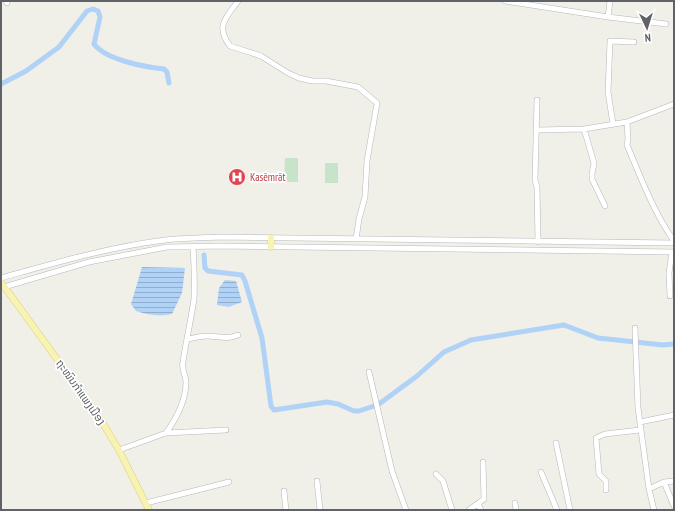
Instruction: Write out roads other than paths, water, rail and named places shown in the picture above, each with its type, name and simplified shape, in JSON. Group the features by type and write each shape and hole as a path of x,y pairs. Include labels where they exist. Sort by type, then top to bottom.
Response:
{"main road":[{"path":"271,238 271,247"},
{"name":"ຖະໜົນກຳແພງເມືອງ","path":"2,286 83,394 119,450 149,510"}],"street":[{"path":"238,1 223,22 222,27 226,41 230,46 261,56 299,78 358,87 378,103 367,161 365,197 359,219 356,239"},
{"path":"505,1 608,17 666,24"},
{"path":"608,17 610,1"},
{"path":"613,124 608,92 610,41 634,42"},
{"path":"537,100 535,180 537,187 538,242"},
{"path":"537,130 584,129 626,122 674,104"},
{"path":"626,122 628,139 627,146 646,191 674,242"},
{"path":"584,129 594,163 592,179 605,206"},
{"path":"1,278 86,254 165,240 271,238 538,242 674,242"},
{"path":"166,433 172,425 183,396 186,381 182,366 188,339 194,297 193,247"},
{"path":"2,286 89,262 167,248 271,247 673,252 669,274 670,296"},
{"path":"635,328 636,395 649,489 654,510"},
{"path":"188,339 206,336 221,338 238,335"},
{"path":"369,372 392,471 406,510"},
{"path":"640,422 674,415"},
{"path":"119,450 166,433 226,430"},
{"path":"606,490 606,481 599,474 596,438 606,434 640,430"},
{"path":"556,443 570,510"},
{"path":"469,510 484,499 483,462"},
{"path":"541,472 557,510"},
{"path":"436,474 443,481 452,510"},
{"path":"317,481 320,510"},
{"path":"649,489 664,482 674,481"},
{"path":"146,503 229,482"},
{"path":"664,482 674,506"},
{"path":"284,491 286,510"},
{"path":"515,503 516,510"},
{"path":"478,504 481,510"}],"water":[{"path":"142,267 185,268 182,293 172,314 145,314 136,311 131,304"},
{"path":"225,280 236,281 242,302 229,307 217,305 219,288"}],"waterway":[{"path":"1,84 26,71 59,47 87,11 93,9 98,11 100,17 94,44 100,50 126,62 164,69 167,72 169,83"},
{"path":"204,255 205,268 208,271 242,275 245,281 262,338 271,406 274,410 327,402 338,404 354,411 359,411 374,406"},
{"path":"379,404 417,376 444,352 471,340 564,325 598,338 663,345 674,344"}],"place":[{"name":"Kasēmrāt","path":"237,177"}]}
